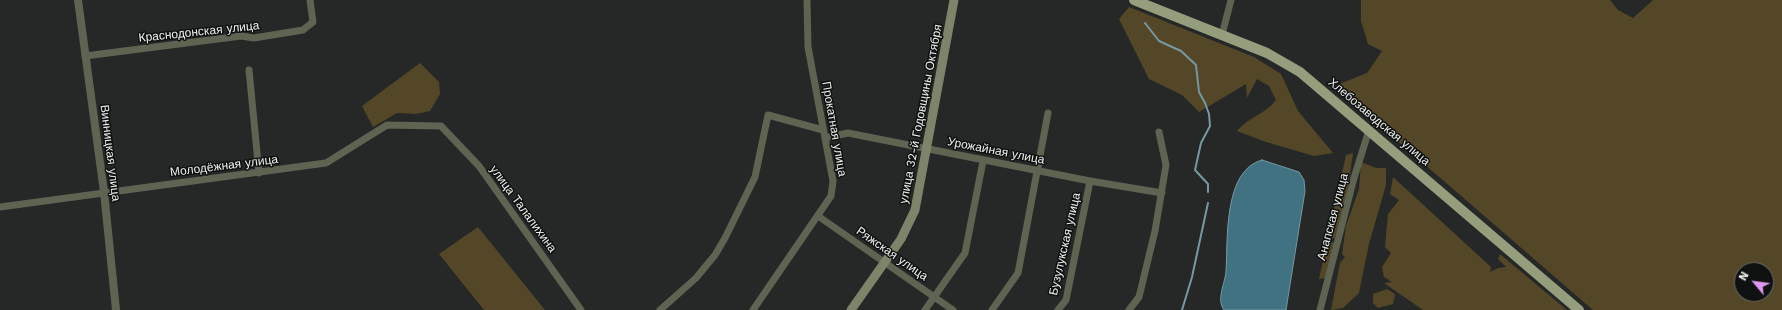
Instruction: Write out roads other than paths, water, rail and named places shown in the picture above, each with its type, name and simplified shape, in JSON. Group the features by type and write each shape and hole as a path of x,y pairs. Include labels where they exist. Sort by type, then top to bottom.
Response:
{"main road":[{"name":"улица 32-й Годовщины Октября","path":"851,310 909,226 915,210 954,0"},
{"name":"Хлебозаводская улица","path":"1134,0 1267,53 1300,72 1579,310"}],"street":[{"name":"Винницкая улица","path":"78,0 104,192 116,310"},
{"name":"Краснодонская улица","path":"85,56 241,36 254,38 303,30 313,22 310,0"},
{"name":"Прокатная улица","path":"753,310 831,196 833,181 808,47 807,0"},
{"path":"1222,34 1231,0"},
{"path":"249,70 260,174"},
{"path":"992,310 1018,273 1048,113"},
{"path":"660,310 696,278 715,255 725,238 755,176 768,115 823,130"},
{"name":"Молодёжная улица","path":"0,207 104,192 260,174 326,163 387,125 441,126"},
{"name":"улица Талалихина","path":"441,126 479,166 582,310"},
{"name":"Анапская улица","path":"1320,310 1354,178 1369,130"},
{"path":"1129,310 1139,297 1162,193 1166,165 1159,132"},
{"name":"Урожайная улица","path":"825,138 848,134 926,148 983,161 1162,193"},
{"path":"925,310 965,253 983,161"},
{"name":"Бузулукская улица","path":"1058,310 1066,300 1090,181"},
{"name":"Ряжская улица","path":"818,216 953,310"}],"water":[{"path":"1262,160 1299,172 1304,180 1305,191 1286,310 1224,310 1221,296 1226,271 1228,225 1234,191 1240,177 1249,166"}],"waterway":[{"path":"1145,23 1159,41 1181,51 1196,65 1199,92 1209,114 1210,126 1201,143 1195,170 1208,184 1208,192"},
{"path":"1182,310 1192,277 1208,203"}]}
